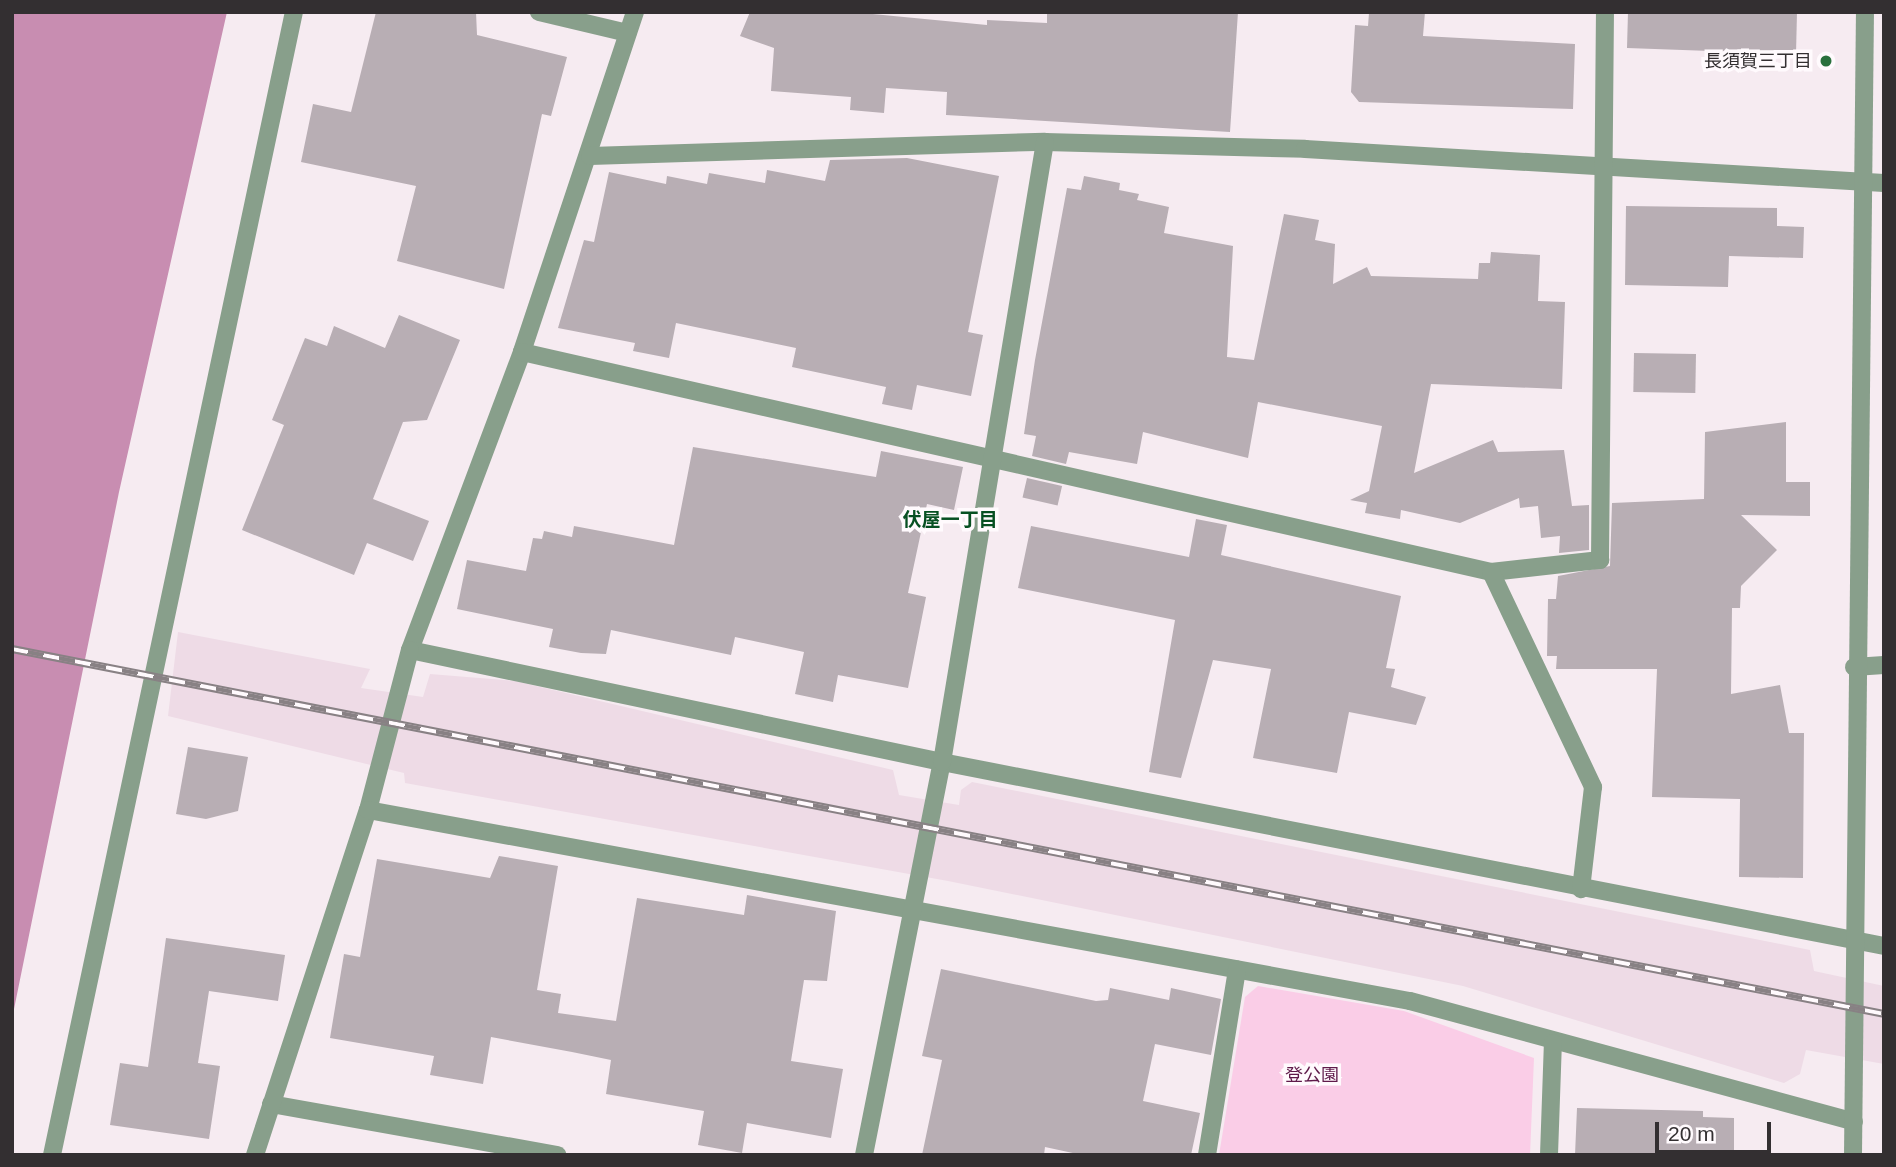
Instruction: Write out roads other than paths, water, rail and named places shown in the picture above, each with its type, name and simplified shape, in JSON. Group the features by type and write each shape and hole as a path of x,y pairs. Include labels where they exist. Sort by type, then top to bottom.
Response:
{"street":[{"path":"52,1155 294,12"},
{"path":"539,12 628,33"},
{"path":"255,1155 368,810 410,650 522,352 590,156 635,12"},
{"path":"522,352 1491,572 1600,560 1605,12"},
{"path":"1853,1155 1851,942 1865,12"},
{"path":"590,156 1045,142 1305,149 1604,169 1884,183"},
{"path":"863,1155 942,762 1045,142"},
{"path":"1491,572 1593,787 1581,889"},
{"path":"410,650 942,762 1851,942 1884,946"},
{"path":"1854,667 1884,665"},
{"path":"368,810 1410,1001 1552,1043 1854,1122"},
{"path":"1207,1155 1237,969"},
{"path":"1549,1155 1552,1043"},
{"path":"271,1104 558,1155"}],"railway":[{"path":"12,649 1884,1014"}],"place":[{"name":"長須賀三丁目","path":"1826,61"}],"district":[{"name":"伏屋一丁目","path":"950,520"}],"park label":[{"name":"登公園","path":"1312,1075"}]}
